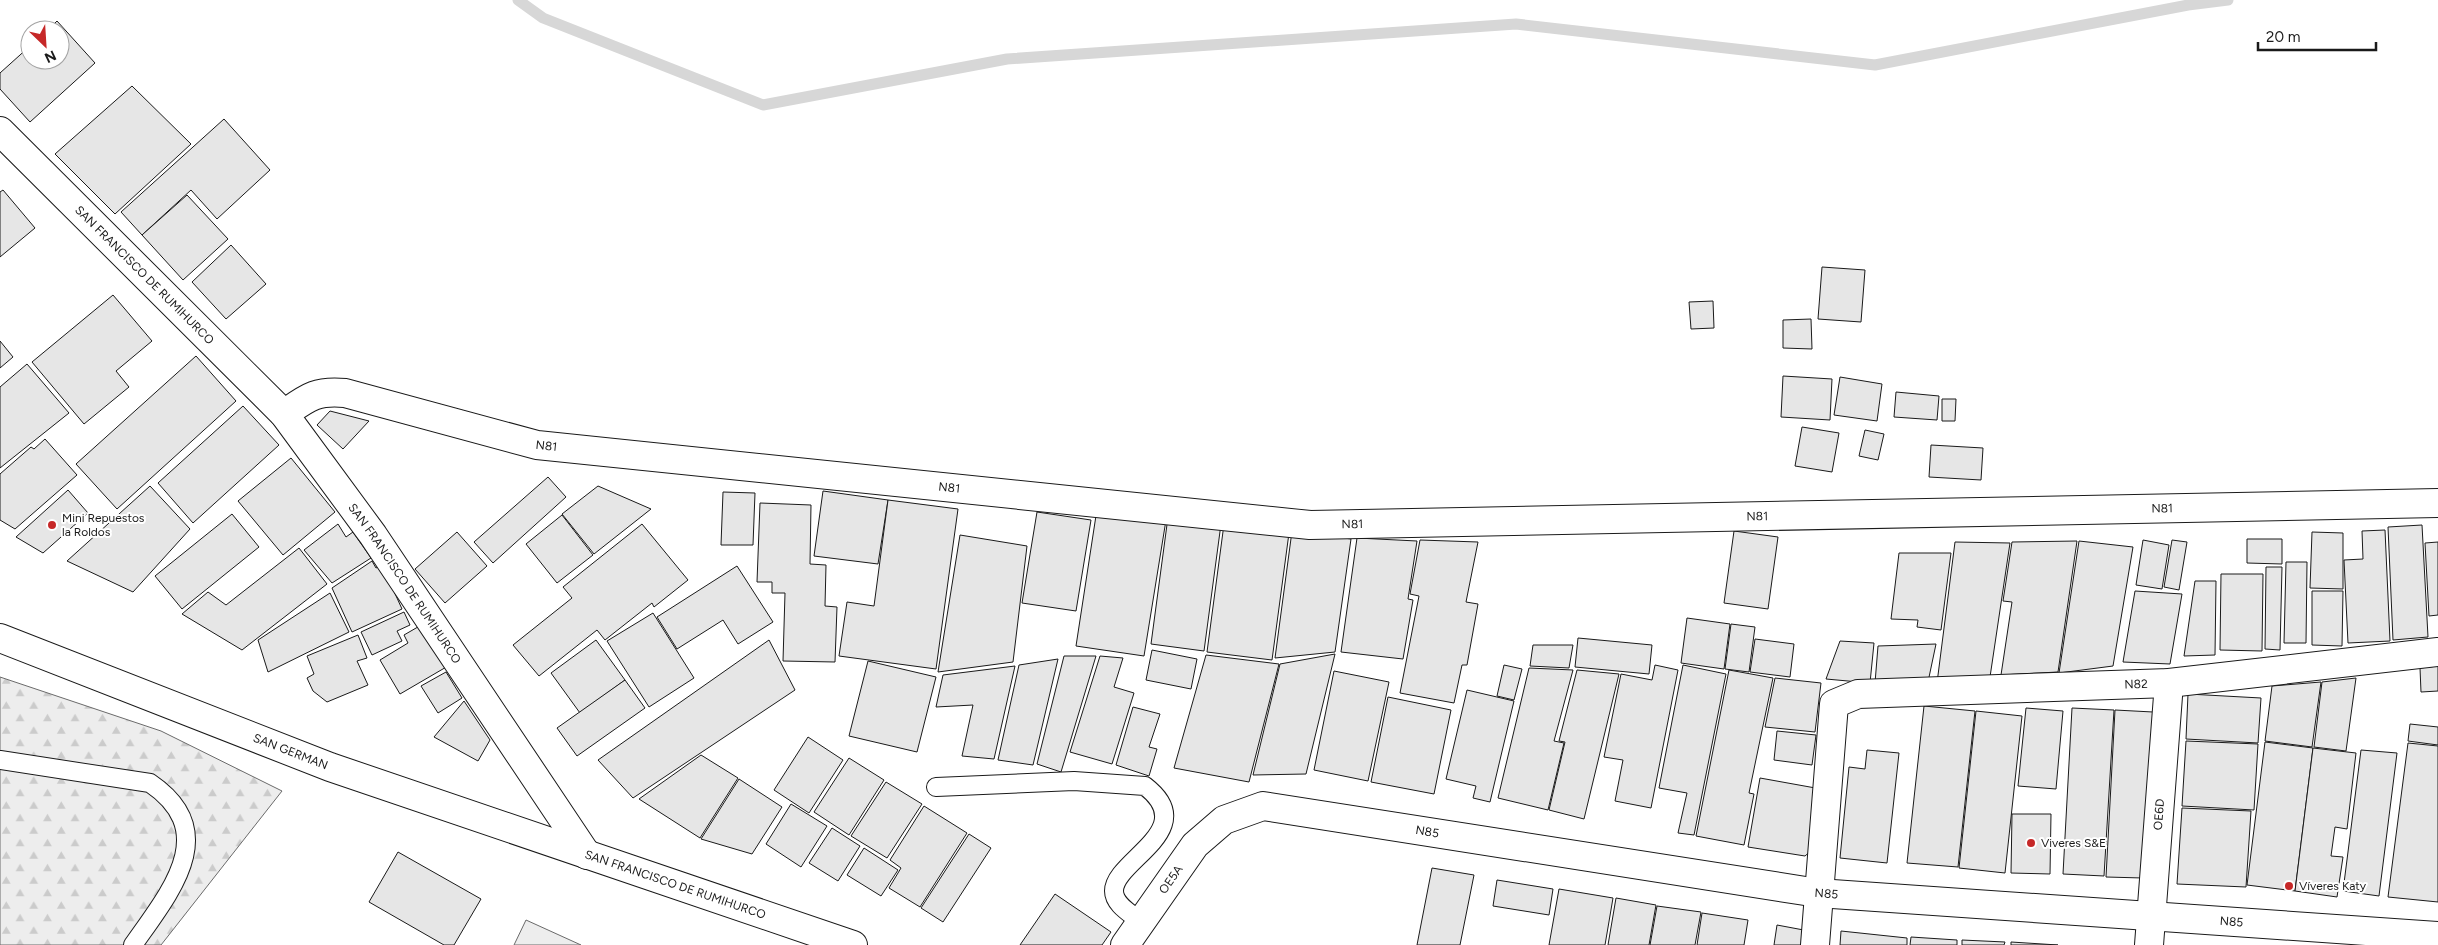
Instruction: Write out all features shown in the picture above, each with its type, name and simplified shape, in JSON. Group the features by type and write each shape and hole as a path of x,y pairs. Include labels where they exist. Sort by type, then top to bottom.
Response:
{"street":[{"name":"SAN FRANCISCO DE RUMIHURCO","path":"0,132 284,414 373,535 587,855 853,945"},
{"name":"N81","path":"284,414 310,395 323,392 340,392 536,445 1310,525 2438,503"},
{"name":"SAN GERMAN","path":"0,638 330,767 587,855"},
{"name":"N82","path":"1818,893 1834,704 1858,694 2169,683 2438,652"},
{"name":"OE6D","path":"2149,945 2149,918 2169,683"},
{"name":"N85","path":"1224,820 1263,806 1818,893 2149,918 2438,936"},
{"name":"OE5A","path":"1125,945 1195,845 1224,820"},
{"path":"1815,945 1818,893"}],"lane":[{"path":"0,760 150,782 168,795 182,817 188,841 181,864 167,895 133,945"},
{"path":"936,787 1074,782 1146,786 1160,801 1163,823 1159,835 1117,880 1114,891 1118,903 1141,922"}],"green space":[{"path":"0,677 161,731 282,791 161,945 0,945"},
{"path":"526,920 581,945 514,945"}],"building":[{"path":"70,35 95,63 30,122 0,89 0,73 20,55 20,70 70,70"},
{"path":"132,86 191,144 115,214 55,154"},
{"path":"224,119 270,170 217,219 191,190 142,235 121,212"},
{"path":"3,190 35,228 0,257 0,192"},
{"path":"187,195 228,239 183,280 142,235"},
{"path":"231,245 266,284 226,319 192,282"},
{"path":"1822,267 1865,270 1861,322 1818,319"},
{"path":"113,295 152,341 116,371 129,387 84,424 32,362"},
{"path":"1713,301 1714,328 1691,329 1689,302"},
{"path":"1811,319 1812,349 1783,348 1783,320"},
{"path":"0,341 13,357 0,368"},
{"path":"196,356 236,401 117,509 76,464"},
{"path":"27,364 69,413 0,468 0,387"},
{"path":"1783,376 1832,379 1830,420 1781,417"},
{"path":"1840,377 1882,384 1877,421 1834,415"},
{"path":"1896,392 1939,396 1937,420 1894,417"},
{"path":"1942,399 1956,399 1955,421 1942,421"},
{"path":"243,406 279,445 193,523 158,483"},
{"path":"330,411 369,421 343,449 317,425"},
{"path":"1802,427 1839,433 1832,472 1795,466"},
{"path":"1865,430 1884,434 1878,460 1859,456"},
{"path":"45,439 77,475 15,529 0,520 0,474 31,447 34,449"},
{"path":"1931,445 1983,448 1981,480 1929,477"},
{"path":"291,458 335,512 283,555 238,501"},
{"path":"548,477 566,497 493,563 474,542"},
{"path":"150,486 190,529 133,592 67,561"},
{"path":"598,486 651,509 594,554 562,514"},
{"name":"Mini Repuestos la Roldos","path":"68,490 88,513 43,553 16,537"},
{"path":"823,491 888,500 878,564 814,556"},
{"path":"723,492 755,493 753,545 721,545"},
{"path":"888,500 958,509 936,669 839,656 847,602 874,606"},
{"path":"760,503 811,505 810,564 826,565 825,606 837,607 835,662 783,661 785,593 772,593 772,582 757,582"},
{"path":"1097,509 1166,520 1144,656 1076,646"},
{"path":"1037,512 1091,520 1076,611 1022,603"},
{"path":"232,514 259,547 182,609 155,576"},
{"path":"562,515 593,555 557,583 526,544"},
{"path":"1168,517 1221,524 1204,651 1151,644"},
{"path":"338,524 346,537 353,532 371,558 332,583 304,550"},
{"path":"642,524 688,580 654,607 652,603 605,640 597,630 539,676 513,645 572,598 563,587"},
{"path":"1224,524 1289,533 1272,660 1207,652"},
{"path":"2422,525 2428,637 2393,640 2388,527"},
{"path":"2385,530 2390,641 2348,643 2344,560 2363,559 2362,531"},
{"path":"1292,531 1351,539 1335,652 1275,658"},
{"path":"1734,531 1778,537 1768,609 1724,603"},
{"path":"457,532 487,566 445,603 415,569"},
{"path":"2312,532 2343,533 2343,589 2310,588"},
{"path":"960,535 1027,546 1013,662 938,672"},
{"path":"1357,538 1417,541 1408,599 1413,600 1403,659 1341,652"},
{"path":"2247,539 2282,539 2282,564 2247,563"},
{"path":"1420,540 1478,542 1466,602 1478,604 1467,665 1462,665 1454,703 1400,693 1419,596 1410,594"},
{"path":"2143,540 2169,545 2162,589 2136,585"},
{"path":"2172,540 2187,542 2179,590 2164,587"},
{"path":"2077,541 2058,672 2001,675 2012,602 2003,601 2012,542"},
{"path":"2079,541 2133,547 2113,666 2059,673"},
{"path":"1955,542 2010,543 1990,677 1937,683"},
{"path":"2438,542 2438,615 2429,616 2425,543"},
{"path":"299,548 327,584 242,650 182,614 208,592 226,605"},
{"path":"1899,553 1951,553 1941,630 1917,627 1918,620 1891,619"},
{"path":"372,561 376,568 382,565 402,609 352,632 332,588"},
{"path":"2286,562 2307,562 2306,643 2284,643"},
{"path":"737,566 773,622 738,644 723,620 677,649 657,617"},
{"path":"2266,567 2282,567 2280,650 2265,649"},
{"path":"2221,574 2263,574 2262,651 2220,650"},
{"path":"2195,581 2216,581 2215,655 2184,656"},
{"path":"2135,591 2182,594 2170,664 2123,662"},
{"path":"2312,591 2343,591 2342,646 2312,645"},
{"path":"330,593 349,632 268,672 258,640"},
{"path":"404,612 410,625 397,631 402,641 372,655 361,632"},
{"path":"653,613 694,678 649,707 607,641"},
{"path":"1687,618 1730,624 1724,669 1681,663"},
{"path":"423,624 448,666 400,694 380,660 408,643 404,635"},
{"path":"1731,624 1755,627 1749,672 1725,669"},
{"path":"358,635 367,658 357,661 368,685 327,702 313,691 307,678 314,674 307,656"},
{"path":"1578,638 1652,645 1649,674 1575,667"},
{"path":"1755,639 1794,644 1790,677 1750,672"},
{"path":"596,640 625,680 580,713 551,673"},
{"path":"769,640 795,690 633,798 598,760"},
{"path":"1840,641 1874,643 1870,683 1826,679"},
{"path":"1936,644 1928,682 1875,683 1878,646"},
{"path":"1533,645 1573,645 1569,668 1530,666"},
{"path":"1152,650 1197,659 1191,689 1146,680"},
{"path":"1335,654 1306,774 1253,775 1280,664"},
{"path":"1206,655 1279,664 1249,782 1174,768"},
{"path":"1064,656 1096,656 1061,772 1037,764"},
{"path":"1100,656 1123,658 1114,687 1134,693 1112,764 1070,752"},
{"path":"1058,659 1033,765 998,760 1019,665"},
{"path":"868,661 936,677 917,752 849,736"},
{"path":"1504,665 1522,669 1514,700 1497,696"},
{"path":"1655,665 1678,670 1651,808 1615,801 1623,760 1604,757 1621,674 1652,680"},
{"path":"1683,665 1726,674 1694,835 1678,833 1687,793 1659,788"},
{"path":"1015,666 994,759 962,756 973,705 936,707 943,675"},
{"path":"2438,666 2438,691 2421,692 2420,668"},
{"path":"1529,668 1573,670 1554,741 1564,743 1548,810 1498,798"},
{"path":"1577,670 1619,674 1584,819 1549,810 1565,742 1559,741"},
{"path":"1729,670 1773,678 1749,793 1754,794 1744,845 1696,836"},
{"path":"1334,671 1389,682 1368,781 1314,770"},
{"path":"446,672 462,698 438,713 421,686"},
{"path":"1775,678 1821,683 1815,732 1765,727"},
{"path":"2356,678 2346,751 2314,747 2322,682"},
{"path":"625,680 645,708 577,756 557,728"},
{"path":"2321,682 2312,747 2265,741 2272,686"},
{"path":"1467,690 1514,701 1490,802 1473,798 1476,786 1446,779"},
{"path":"2188,694 2261,698 2258,743 2186,739"},
{"path":"1388,697 1451,710 1434,794 1371,782"},
{"path":"464,701 490,740 478,761 434,737"},
{"path":"1924,706 1975,711 1958,867 1907,863"},
{"path":"1133,707 1160,714 1149,747 1157,749 1149,776 1116,765"},
{"path":"2026,708 2063,711 2056,789 2018,786"},
{"path":"2072,708 2114,710 2104,876 2063,874"},
{"path":"2115,710 2153,712 2143,878 2106,877"},
{"path":"1976,711 2022,716 2005,873 1959,868"},
{"path":"2410,724 2438,727 2438,745 2408,741"},
{"path":"1777,731 1816,735 1812,765 1774,760"},
{"path":"808,737 843,760 809,813 774,790"},
{"path":"2186,741 2258,744 2254,810 2182,806"},
{"path":"2265,742 2313,748 2295,891 2247,885"},
{"path":"2408,743 2438,746 2438,902 2388,897"},
{"path":"2313,748 2356,753 2347,829 2335,827 2331,856 2343,857 2337,897 2295,891"},
{"path":"1867,750 1899,753 1887,863 1840,858 1849,767 1865,769"},
{"path":"2361,750 2397,753 2379,896 2343,891"},
{"path":"701,755 738,778 700,838 639,799"},
{"path":"849,758 884,780 849,835 814,812"},
{"path":"1760,778 1821,789 1812,850 1805,856 1748,847"},
{"path":"739,779 782,807 752,854 701,839"},
{"path":"886,782 922,804 887,858 851,836"},
{"path":"791,804 827,826 801,867 766,844"},
{"path":"924,806 967,833 920,907 889,888 901,868 890,860"},
{"path":"2182,808 2251,811 2246,887 2177,884"},
{"name":"Viveres S&E","path":"2012,814 2051,814 2050,874 2011,873"},
{"path":"832,828 860,846 838,881 809,863"},
{"path":"969,834 991,848 943,922 921,908"},
{"path":"864,848 898,870 881,896 847,875"},
{"path":"398,852 481,899 454,945 444,945 369,902"},
{"path":"1432,868 1474,875 1460,945 1417,945"},
{"path":"1497,880 1553,889 1549,915 1493,906"},
{"path":"1559,889 1613,898 1605,945 1549,945"},
{"path":"1055,894 1111,932 1102,945 1020,945"},
{"path":"1616,898 1656,905 1649,945 1608,945"},
{"path":"1657,906 1701,912 1695,945 1650,945"},
{"path":"1702,913 1748,920 1744,945 1697,945"},
{"path":"1777,925 1809,931 1808,945 1774,945"},
{"path":"1841,931 1907,938 1907,945 1840,945"},
{"path":"1911,937 1957,940 1957,945 1910,945"},
{"path":"1962,940 2005,942 2004,945 1962,945"},
{"path":"2011,942 2058,945 2011,945"}],"waterway":[{"path":"518,0 543,18 763,105 1007,59 1516,24 1875,65 2188,5 2228,0"}],"place":[{"name":"Mini Repuestos la Roldos","path":"52,525"},
{"name":"Viveres S&E","path":"2031,843"},
{"name":"Víveres Katy","path":"2289,886"}]}
